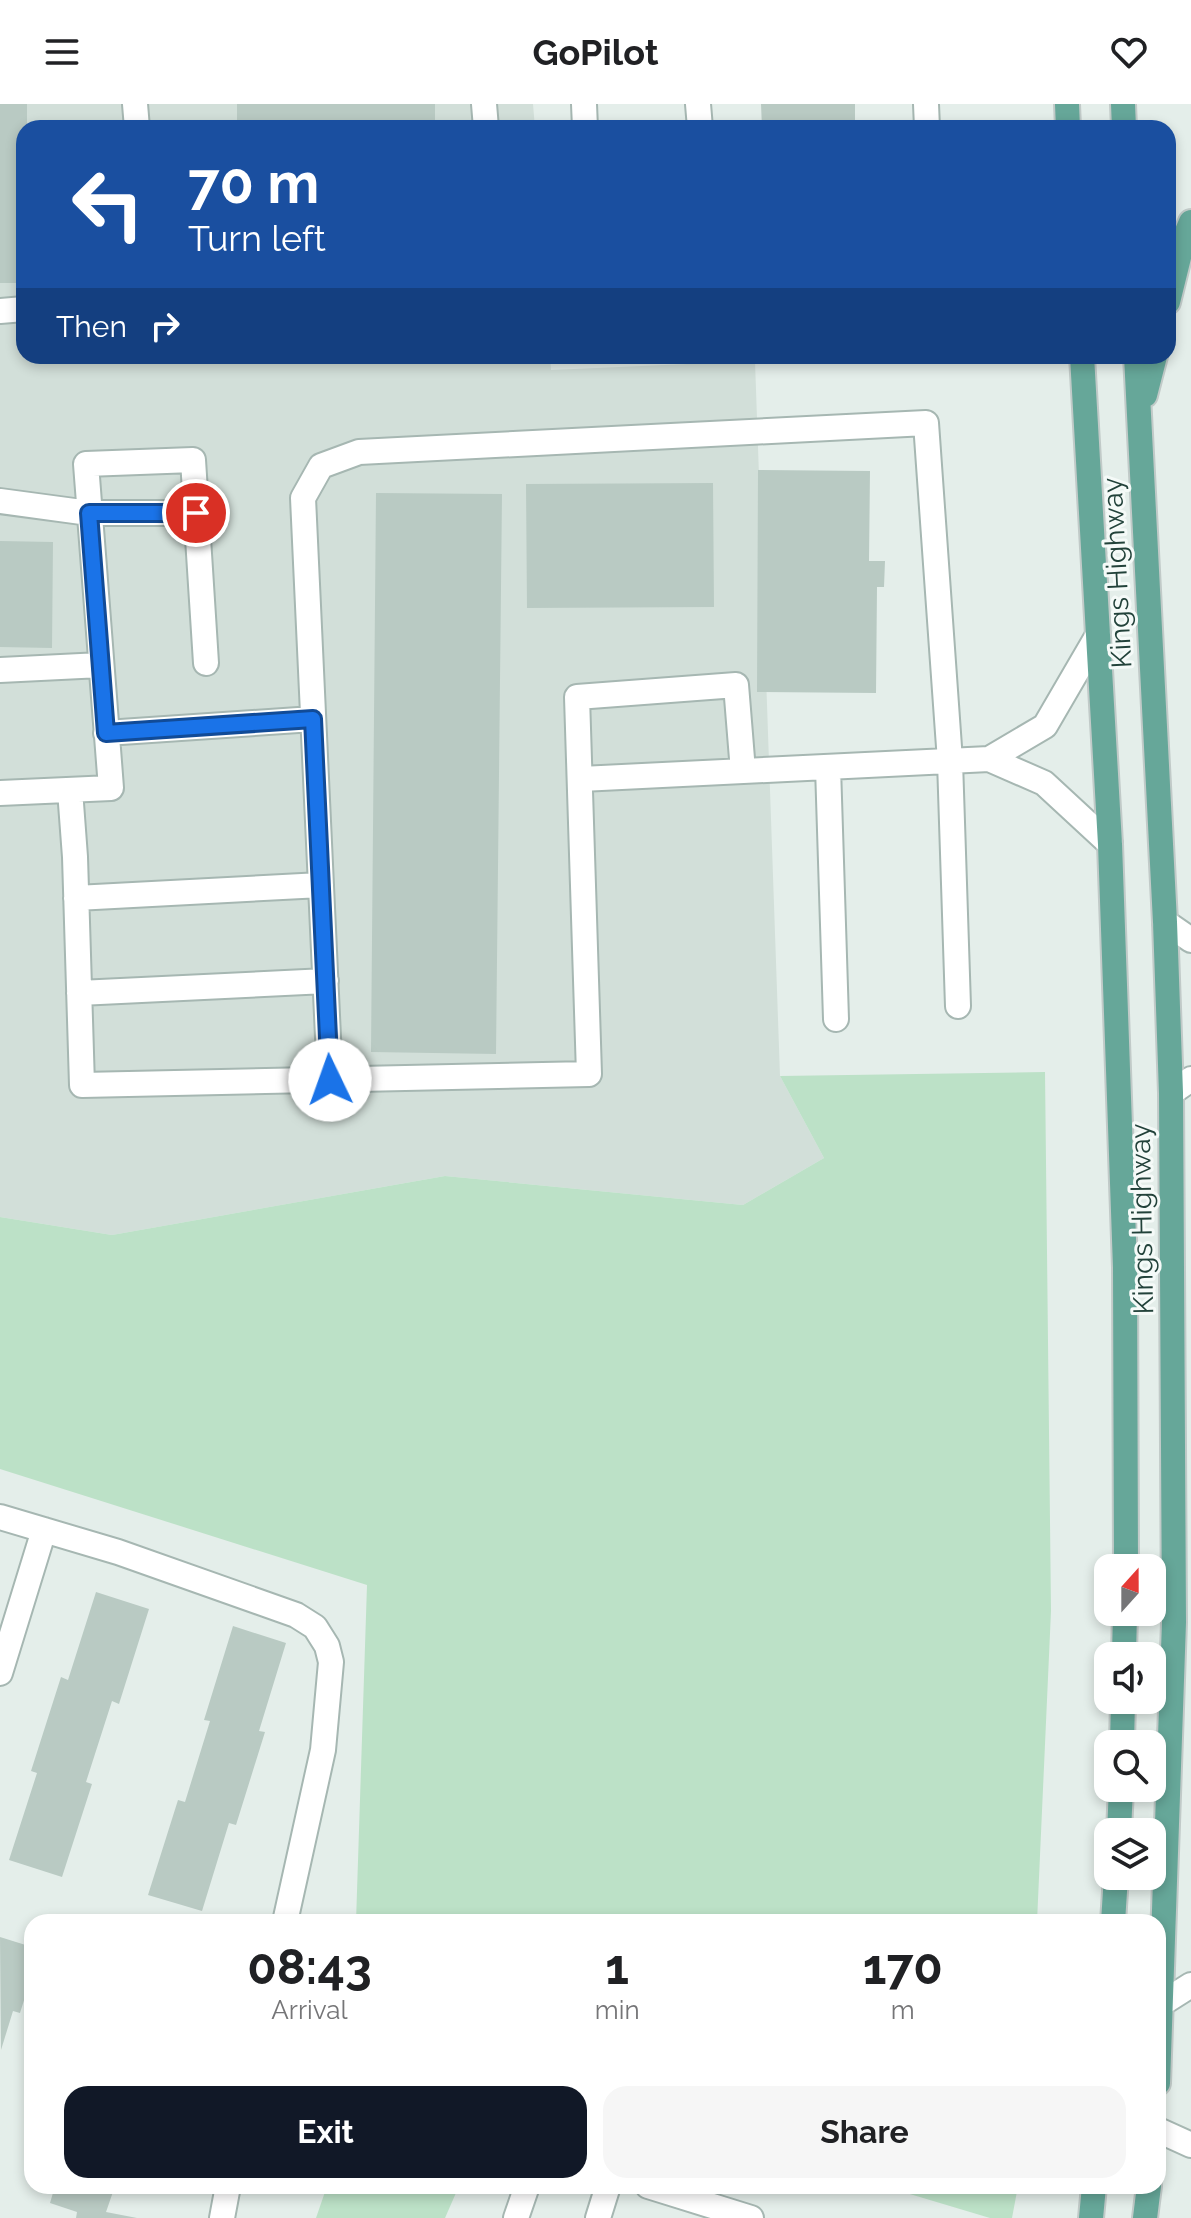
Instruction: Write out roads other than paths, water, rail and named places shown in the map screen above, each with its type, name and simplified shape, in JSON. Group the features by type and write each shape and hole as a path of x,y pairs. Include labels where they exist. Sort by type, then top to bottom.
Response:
{"main road":[{"path":"1176,269 1191,222"},
{"name":"Kings Highway","path":"1082,364 1110,844 1125,1267 1126,1554"},
{"name":"Kings Highway","path":"1136,364 1165,922 1182,1625 1166,1914"},
{"path":"1139,421 1153,364"},
{"path":"1114,1914 1115,1890"},
{"path":"1091,2218 1093,2194"},
{"path":"1145,2218 1148,2194"}],"street":[{"path":"330,1080 303,498 321,466 359,452 926,423 950,761 958,1006"},
{"path":"0,793 111,788 86,464 193,460 206,663"},
{"path":"0,501 89,513 196,513"},
{"path":"989,759 1045,726 1098,635"},
{"path":"0,670 101,665"},
{"path":"70,790 82,1085 589,1074 577,697 736,685 743,771"},
{"path":"106,733 313,719"},
{"path":"581,779 989,759 1044,783 1110,844"},
{"path":"828,767 836,1019"},
{"path":"76,898 321,885"},
{"path":"1165,922 1191,940"},
{"path":"79,993 326,981"},
{"path":"1171,1093 1191,1079"},
{"path":"0,1517 118,1552 296,1615 315,1627 327,1646 331,1662 326,1726 287,1914"},
{"path":"0,1673 44,1530"},
{"path":"1166,2001 1191,1985"},
{"path":"1166,2134 1191,2145"},
{"path":"222,2218 226,2194"},
{"path":"516,2218 524,2194"},
{"path":"598,2218 606,2194"},
{"path":"668,2194 713,2212 751,2218"}]}
